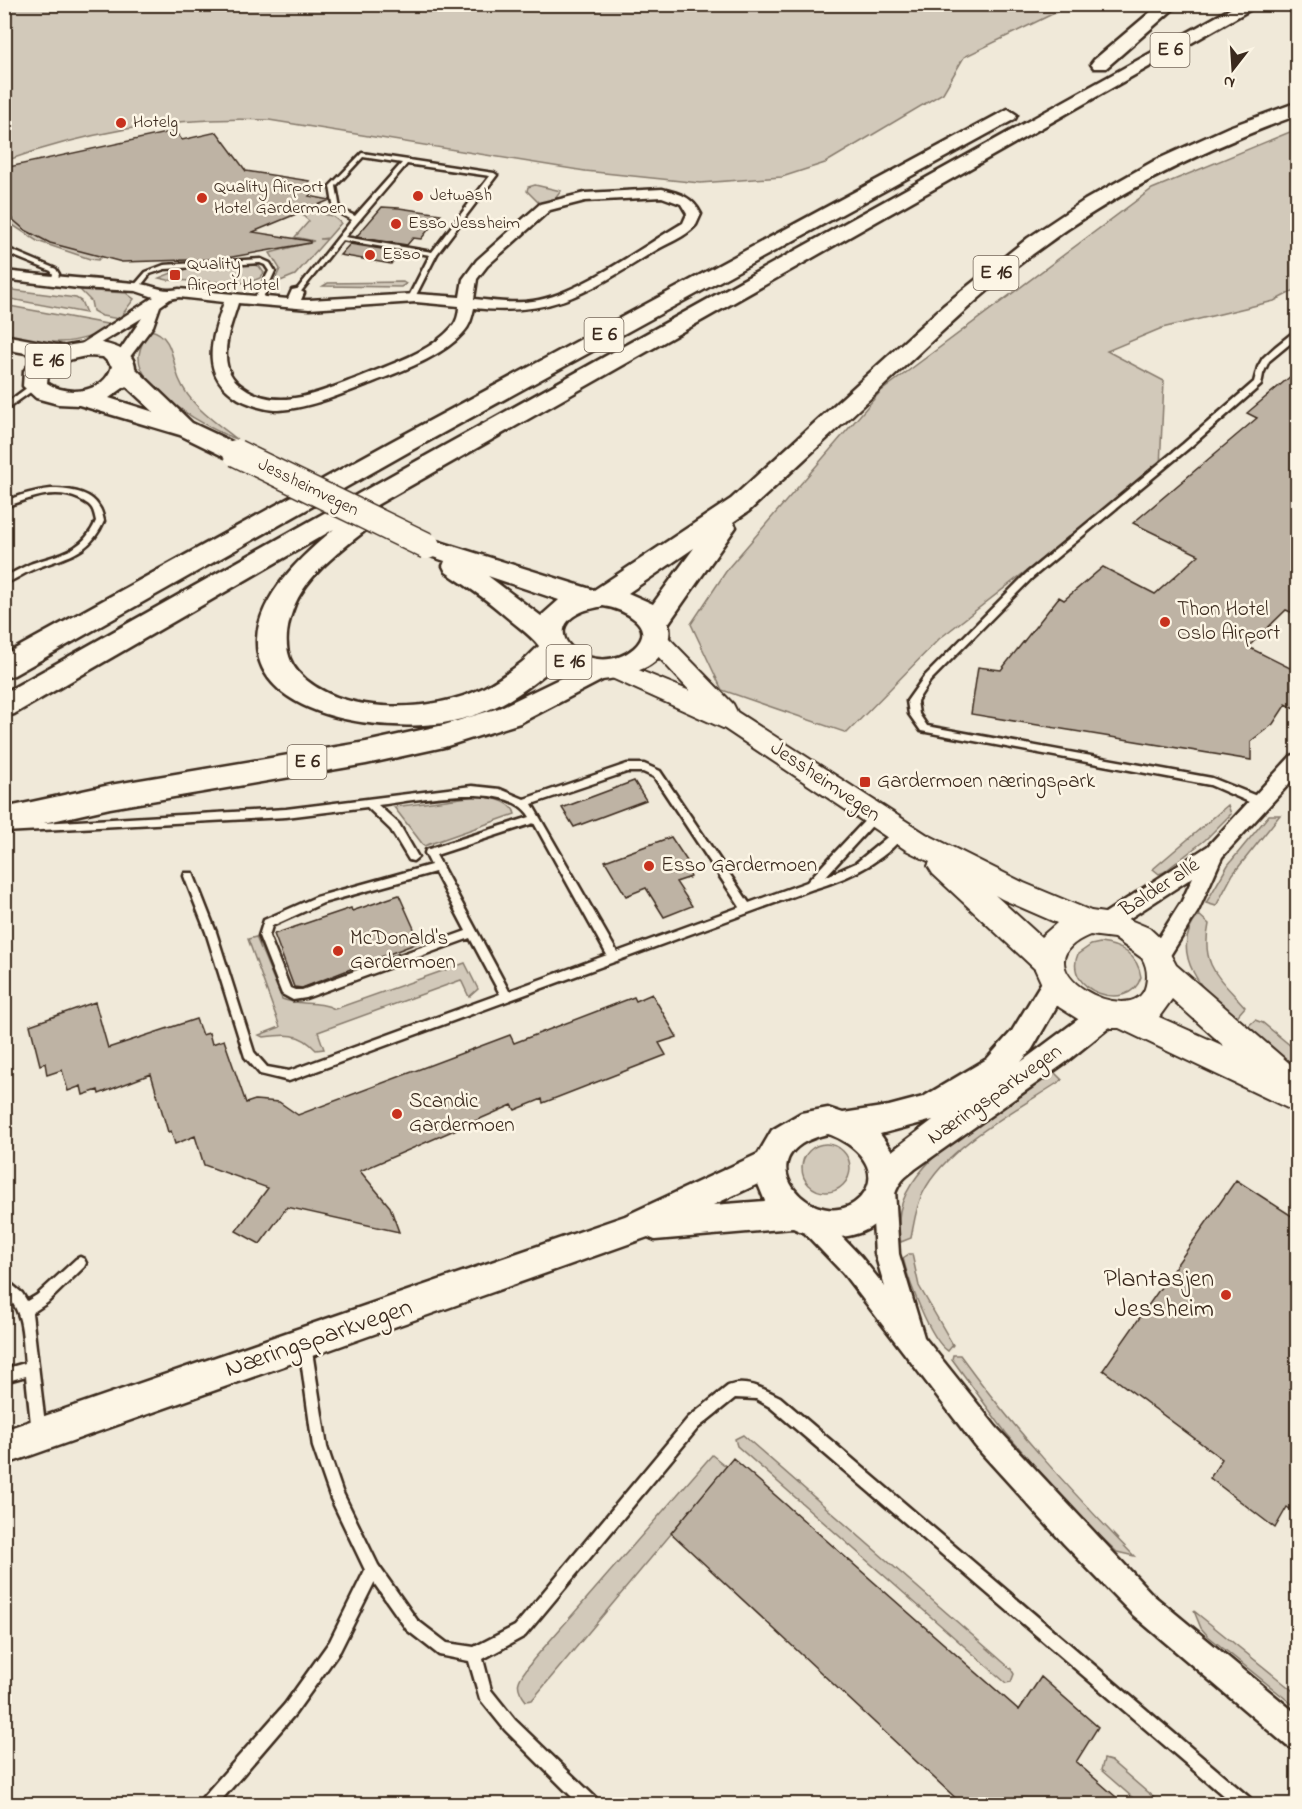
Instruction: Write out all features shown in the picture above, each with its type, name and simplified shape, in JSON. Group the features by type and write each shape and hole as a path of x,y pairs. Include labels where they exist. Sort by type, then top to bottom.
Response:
{"main road":[{"path":"1100,64 1171,4"},
{"name":"E 6","path":"4,707 424,467 1252,4"},
{"path":"1215,25 1270,4"},
{"name":"E 6","path":"1080,75 1178,22"},
{"name":"E 6","path":"4,668 317,492 1029,103"},
{"name":"E 16","path":"740,505 655,631 642,658 606,669 579,667 564,660 550,644 553,619 561,610 594,598 740,505 951,311 1035,242 1092,204 1161,165 1236,131 1298,108"},
{"path":"4,342 72,351"},
{"name":"E 16","path":"97,349 111,352 123,365 111,388 82,398 54,397 42,393 34,382 42,364 72,351 97,349"},
{"path":"4,359 34,382"},
{"name":"Jessheimvegen","path":"123,365 189,430"},
{"name":"Jessheimvegen","path":"82,398 189,430 427,546 594,598"},
{"name":"E 6","path":"424,467 333,546 293,586 282,603 272,635 272,649 282,672 298,690 312,699 339,710 360,715 410,717 452,711 494,696 526,675 550,644"},
{"name":"Jessheimvegen","path":"427,546 509,604 550,644"},
{"name":"E 16","path":"594,598 635,604 646,612 655,631"},
{"name":"Jessheimvegen","path":"655,631 735,722"},
{"name":"E 6","path":"4,820 86,799 382,750 445,736 497,720 606,669"},
{"name":"Jessheimvegen","path":"606,669 735,722 908,837 1012,891 1097,923"},
{"name":"Jessheimvegen","path":"908,837 1052,973"},
{"path":"1298,1091 1161,965 1136,935 1097,923 1064,932 1055,940 1052,973 1076,1003 1114,1015 1214,1056 1298,1099"},
{"path":"1114,1015 1138,1012 1154,1001 1164,986 1161,965"}],"street":[{"path":"72,351 160,300 179,292 257,302 295,298 327,306 412,298 467,303 488,306 546,303 587,283 689,225 694,214 691,205 675,195 662,193 561,201 544,208 483,261 470,277 467,303 467,315 457,332 439,347 314,399 282,405 257,402 244,395 221,374 218,355 220,336 232,300"},
{"path":"4,275 137,287 160,300"},
{"path":"123,365 160,300"},
{"name":"Balder allé","path":"1097,923 1215,852 1298,761"},
{"name":"Balder allé","path":"1161,965 1215,852"},
{"name":"Næringsparkvegen","path":"845,1125 889,1119 930,1108 998,1068 1022,1040 1052,973"},
{"name":"Næringsparkvegen","path":"633,1228 802,1216 839,1224 854,1220 867,1213 877,1202 884,1183 909,1154 977,1105 1114,1015"},
{"name":"Næringsparkvegen","path":"4,1448 633,1228 771,1163 775,1149 783,1136 796,1127 812,1122 828,1121 845,1125 861,1133 874,1145 882,1160 884,1183"},
{"path":"771,1163 775,1191 852,1265 987,1437 1135,1597 1298,1735"},
{"path":"884,1183 887,1254 916,1346"}],"lane":[{"path":"356,219 337,210 333,186 362,155 405,164 494,175 434,254 412,298"},
{"path":"295,298 340,238 405,164"},
{"path":"340,238 434,254"},
{"path":"4,249 54,270 56,274 54,281"},
{"path":"137,287 148,273 164,267 261,261 268,264 272,271 257,302"},
{"path":"1260,802 1212,782 924,729 914,714 912,701 927,679 1029,576 1258,383 1258,371 1266,358 1298,333"},
{"path":"4,409 34,382"},
{"path":"4,505 40,493 73,494 95,506 100,521 92,537 75,552 31,567 4,581"},
{"path":"4,576 5,569"},
{"path":"524,803 627,768 652,771 657,774 747,908"},
{"path":"4,829 251,816 472,790 500,793 524,803 536,819 614,957"},
{"path":"369,803 395,827 413,857"},
{"path":"811,885 876,816"},
{"path":"506,995 430,853 536,819"},
{"path":"189,876 211,932 249,1054 255,1064 271,1074 289,1076 811,885 841,878 908,837"},
{"path":"438,867 320,900 268,923 264,936 286,991 293,995 302,995 473,933"},
{"path":"25,1310 42,1299 80,1263"},
{"path":"4,1284 18,1297 25,1310 40,1436"},
{"path":"304,1344 320,1447 336,1494 374,1570 412,1625 444,1650 475,1655 520,1631 693,1423 733,1391 757,1392 775,1402 1244,1804"},
{"path":"4,1376 31,1368"},
{"path":"208,1804 290,1709 335,1646 374,1570"},
{"path":"475,1655 485,1694 510,1725 590,1804"}],"shaded area":[{"path":"4,5 1071,5 964,57 943,93 825,163 782,177 700,183 585,171 269,120 202,120 135,128 69,141 5,161"},
{"path":"1297,129 1297,289 1274,301 1162,328 1107,351 1164,381 1160,467 939,639 847,733 722,690 691,624 729,567 880,392 1152,189"},
{"path":"535,185 561,191 549,207 543,207 527,191 528,187"},
{"path":"4,201 102,256 98,260 90,259 37,241 5,220"},
{"path":"311,211 332,216 341,223 328,238 320,239 327,239 295,275 273,284 280,269 270,253 314,241 295,237 309,221 302,215"},
{"path":"248,264 259,266 264,273 260,278 248,283 159,278 179,270"},
{"path":"403,282 406,284 401,287 323,286 328,283"},
{"path":"5,289 76,298 81,301 86,313 5,298"},
{"path":"80,290 126,293 134,299 119,319 102,316 93,311 91,301"},
{"path":"4,305 112,325 99,333 73,341 33,341 5,336"},
{"path":"150,330 158,333 167,343 179,379 196,405 237,439 193,418 149,381 141,368 139,355 140,348"},
{"path":"476,796 505,802 515,814 424,846 394,807"},
{"path":"1228,805 1231,814 1205,840 1164,872 1159,874 1153,869"},
{"path":"1269,815 1280,815 1233,874 1216,906 1206,903 1228,865"},
{"path":"1199,915 1209,924 1207,951 1214,971 1245,1007 1233,1021 1202,986 1188,958 1186,944 1190,929"},
{"path":"256,937 282,999 289,1001 329,1006 335,1009 465,963 478,989 469,997 461,980 318,1032 324,1049 316,1050 298,1037 259,1035 280,1027 248,939"},
{"path":"1100,943 1115,946 1132,957 1141,977 1134,988 1124,994 1112,996 1088,987 1079,978 1076,967 1078,954 1091,945"},
{"path":"1255,1020 1263,1023 1297,1051 1297,1073 1255,1041 1246,1028"},
{"path":"1053,1071 1062,1080 985,1129 949,1159 923,1193 911,1238 901,1242 899,1219 905,1197 918,1175 960,1134"},
{"path":"826,1144 843,1151 850,1168 843,1185 826,1192 809,1185 802,1168 809,1151"},
{"path":"912,1254 919,1286 953,1345 948,1351 934,1335 915,1294 903,1258"},
{"path":"953,1355 960,1355 1044,1459 1134,1556 1117,1552 1074,1511 1006,1433 952,1359"},
{"path":"743,1435 1011,1669 1014,1674 1011,1682 1006,1683 737,1446 735,1439"},
{"path":"712,1455 727,1467 532,1700 526,1701 518,1684 533,1660"},
{"path":"1194,1611 1297,1694 1297,1708 1208,1636 1201,1628"},
{"path":"1104,1759 1111,1761 1161,1804 1140,1804 1101,1770"}],"building":[{"name":"Quality Airport Hotel Gardermoen","path":"175,131 182,140 217,132 246,171 310,181 303,189 314,191 309,196 330,200 253,232 310,241 310,243 221,259 122,262 50,243 25,230 4,212 4,168"},
{"name":"Esso Jessheim","path":"382,207 441,214 421,239 413,238 407,245 356,237"},
{"name":"Esso","path":"350,244 401,252 391,264 340,255"},
{"name":"Thon Hotel Oslo Airport","path":"1298,370 1298,615 1286,610 1248,647 1298,672 1298,710 1286,704 1273,724 1251,741 1251,760 971,714 978,667 1001,670 1059,597 1064,600 1103,567 1155,594 1199,555 1133,523 1257,418 1247,413"},
{"path":"634,781 646,800 574,827 562,808"},
{"name":"Esso Gardermoen","path":"671,837 693,870 688,872 691,877 676,882 692,906 664,917 646,888 626,896 605,861"},
{"name":"McDonald's Gardermoen","path":"399,895 420,942 302,988 294,987 274,934 351,908 352,911"},
{"name":"Scandic Gardermoen","path":"652,994 677,1037 659,1043 666,1055 543,1103 542,1099 515,1110 512,1105 360,1171 390,1207 399,1232 287,1207 260,1244 236,1231 268,1188 204,1165 195,1136 175,1144 171,1131 168,1132 151,1074 99,1094 98,1090 83,1095 81,1086 68,1091 62,1070 47,1075 45,1063 40,1065 30,1025 95,1002 108,1048 196,1019 202,1035 209,1033 212,1044 224,1040 246,1103 255,1100 279,1102 298,1115 510,1035 514,1043 634,997 636,1001"},
{"name":"Plantasjen Jessheim","path":"1236,1180 1298,1220 1298,1515 1287,1507 1275,1528 1210,1478 1222,1459 1103,1370"},
{"path":"733,1458 1019,1710 1041,1677 1098,1727 1076,1762 1124,1804 962,1804 671,1533"}],"place":[{"name":"Hotelg","path":"121,123"},
{"name":"Jetwash","path":"418,196"},
{"name":"Quality Airport Hotel Gardermoen","path":"202,198"},
{"name":"Esso Jessheim","path":"396,224"},
{"name":"Esso","path":"370,255"},
{"name":"Quality Airport Hotel","path":"175,275"},
{"name":"Thon Hotel Oslo Airport","path":"1165,622"},
{"name":"Gardermoen næringspark","path":"865,782"},
{"name":"Esso Gardermoen","path":"649,866"},
{"name":"McDonald's Gardermoen","path":"338,951"},
{"name":"Scandic Gardermoen","path":"397,1114"},
{"name":"Plantasjen Jessheim","path":"1226,1295"}]}
